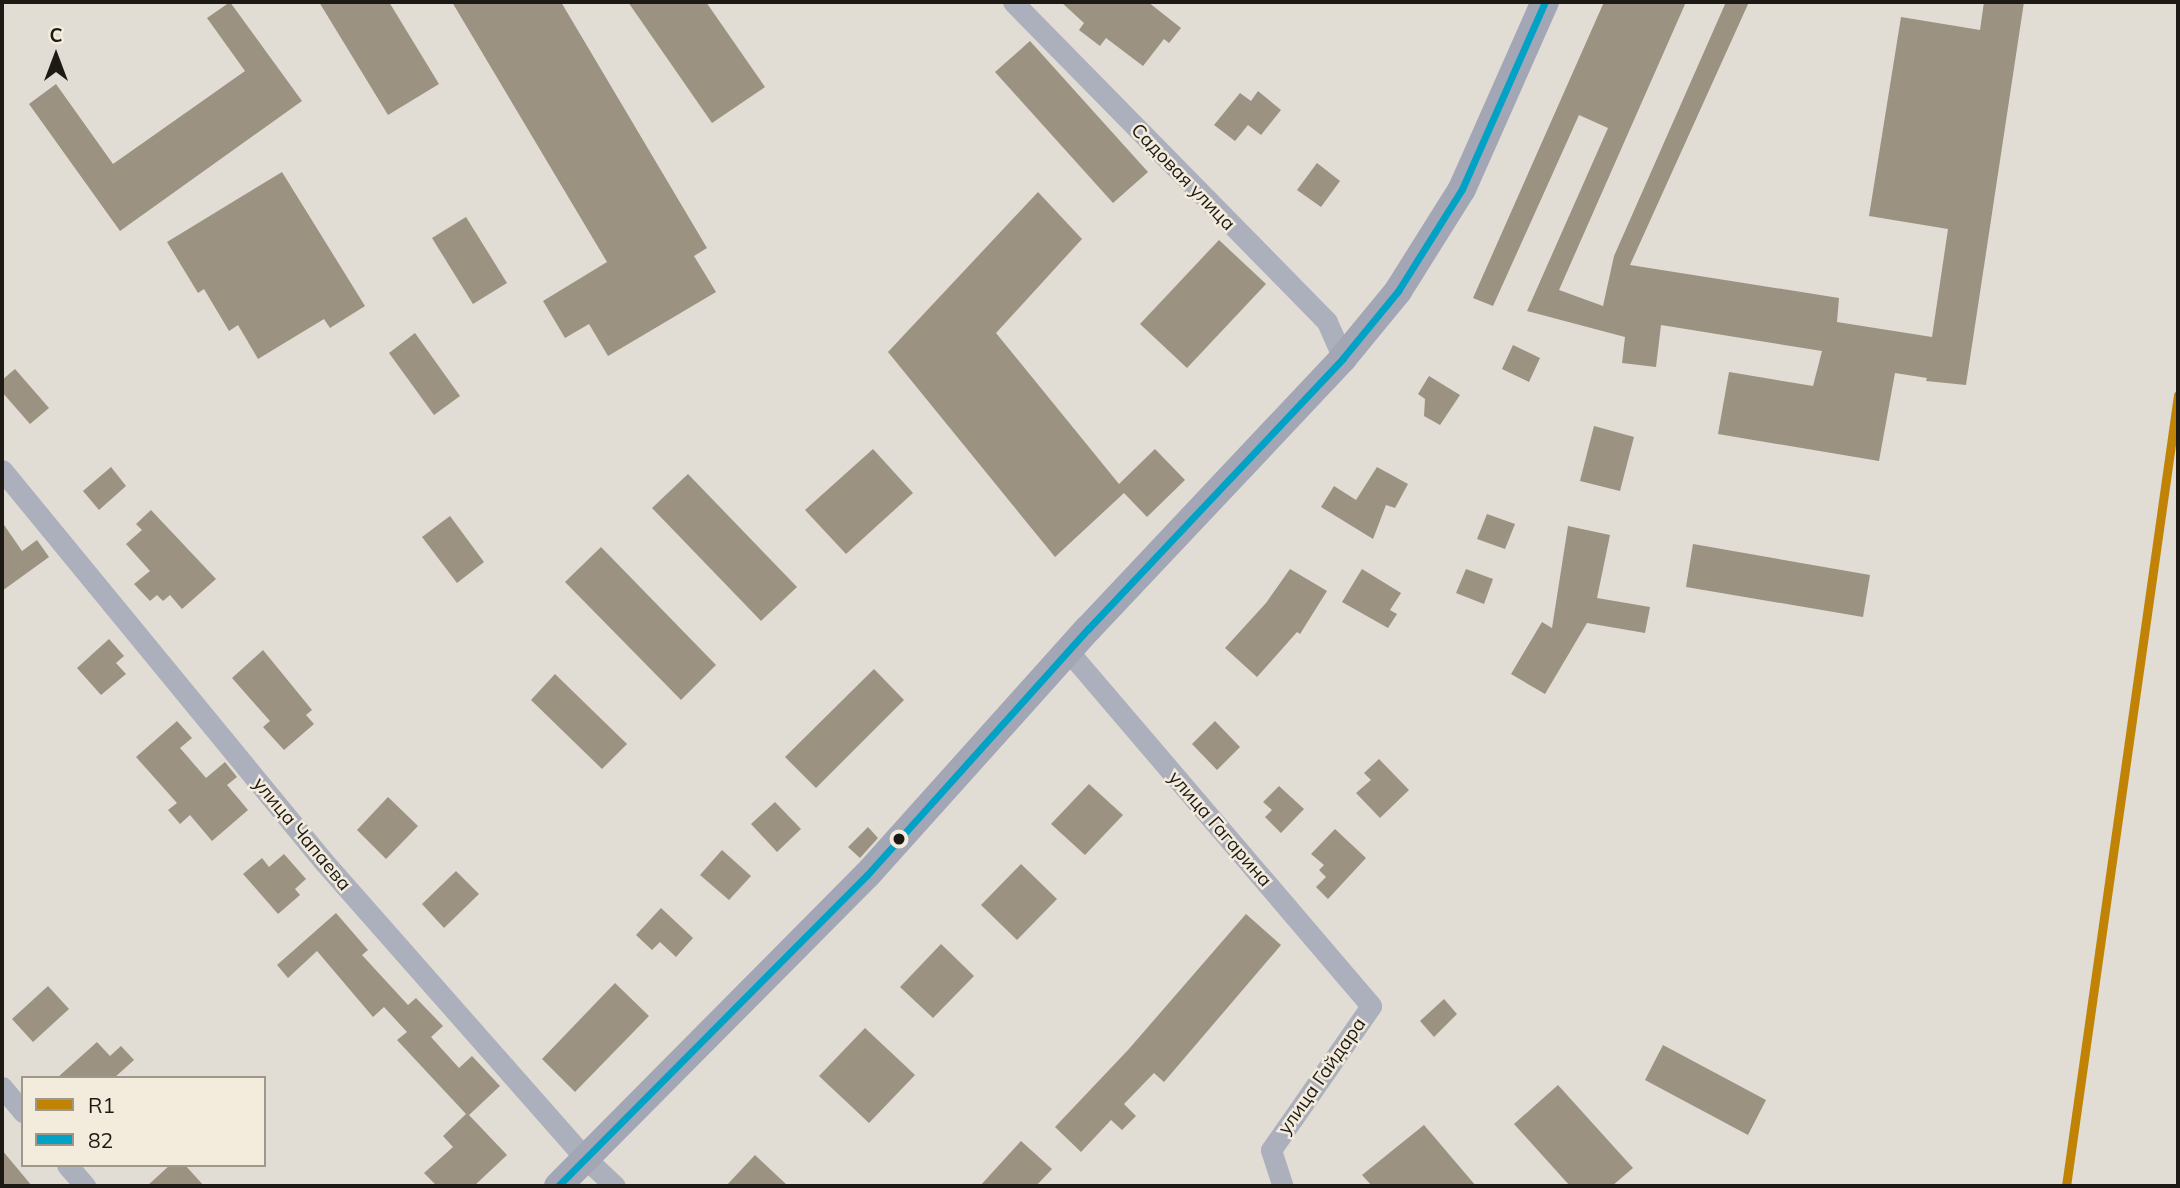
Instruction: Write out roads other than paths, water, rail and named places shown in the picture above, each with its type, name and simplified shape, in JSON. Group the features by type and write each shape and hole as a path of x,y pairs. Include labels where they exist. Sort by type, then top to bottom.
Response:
{"street":[{"name":"Садовая улица","path":"1013,2 1327,322 1343,358"},
{"path":"558,1186 867,875 1069,652 1343,358 1398,291 1462,189 1545,2"},
{"name":"улица Чапаева","path":"2,470 324,862 584,1157 615,1186"},
{"name":"улица Гагарина","path":"1069,652 1371,1006"},
{"name":"улица Гайдара","path":"1283,1186 1270,1150 1371,1006"},
{"path":"2,1087 21,1110"},
{"path":"69,1167 85,1186"}]}
